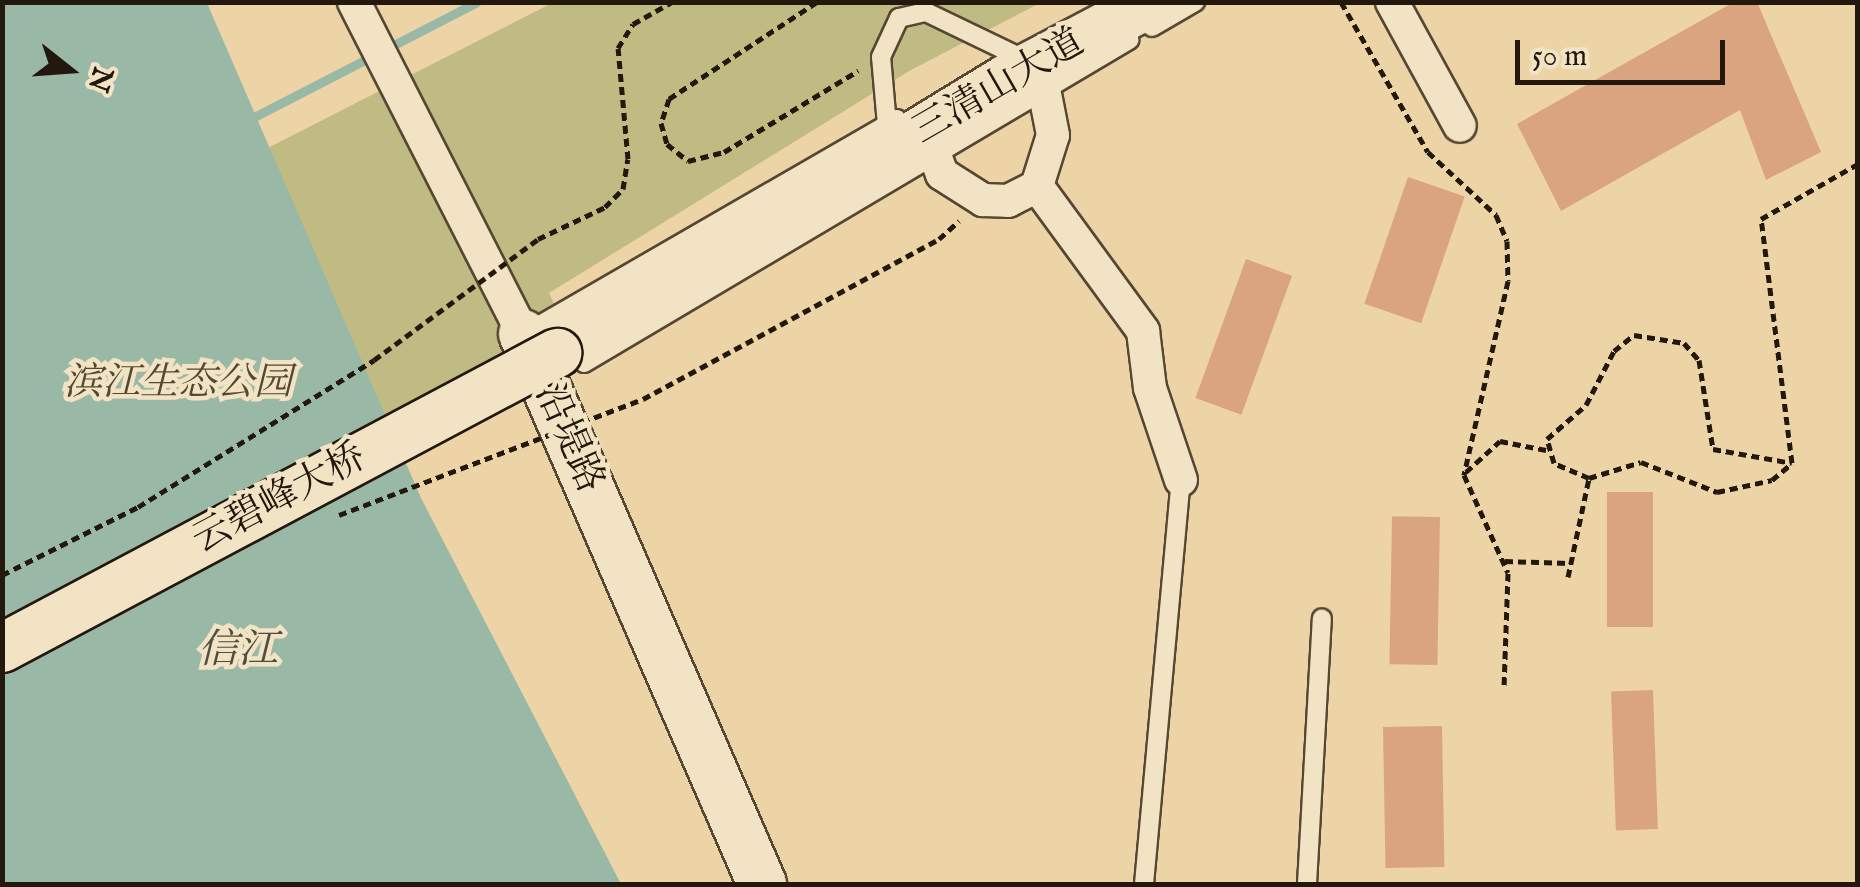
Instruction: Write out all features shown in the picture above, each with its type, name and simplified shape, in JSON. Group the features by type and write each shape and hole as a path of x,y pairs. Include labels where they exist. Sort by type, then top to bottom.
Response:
{"main road":[{"name":"三清山大道","path":"541,357 1152,2"},
{"name":"云碧峰大桥","path":"2,648 541,357"},
{"name":"沿堤路","path":"541,357 762,884"}],"street":[{"path":"1392,2 1460,126"},
{"name":"沿堤路","path":"361,16 541,357"},
{"path":"934,156 942,174 983,200 1008,201 1038,186 1053,135 1044,89"},
{"path":"1038,186 1143,332 1150,388 1180,480"}],"lane":[{"path":"541,357 887,125 1108,2"},
{"path":"541,357 934,156 1195,2"},
{"path":"887,125 881,57 894,10 926,12 1013,54"},
{"path":"1144,884 1180,480"},
{"path":"1307,884 1322,618"}],"path":[{"path":"2,576 138,507 374,360 538,239 606,207 623,189 628,160 618,48 633,24 672,2"},
{"path":"816,2 688,80 661,122 668,144 688,161 750,136 881,57"},
{"path":"1341,2 1428,152 1496,215 1506,241 1508,282 1464,474 1504,561 1504,687"},
{"path":"1792,463 1761,219 1858,164"},
{"path":"323,521 643,399 939,238"},
{"path":"1546,450 1553,432 1586,405 1614,351 1634,335 1660,335 1699,360 1713,449 1792,463"},
{"path":"1464,474 1500,441 1546,450 1589,478"},
{"path":"1589,478 1640,462 1717,492 1772,480 1792,463"},
{"path":"1568,577 1589,478"},
{"path":"1504,561 1569,562"}],"green space":[{"name":"滨江生态公园","path":"552,3 1040,3 909,71 549,293 582,364 3,672 3,283"}],"water":[{"name":"信江","path":"2,3 207,3 421,498 621,884 3,884"}],"building":[{"path":"1734,2 1757,2 1821,152 1766,180 1740,110 1561,211 1517,124"},
{"path":"1408,177 1465,197 1421,323 1364,304"},
{"path":"1246,259 1292,276 1241,415 1195,398"},
{"path":"1607,492 1653,492 1653,627 1607,627"},
{"path":"1392,516 1440,517 1437,665 1389,664"},
{"path":"1653,690 1658,829 1616,830 1611,691"},
{"path":"1442,726 1444,867 1385,868 1383,727"}],"waterway":[{"path":"386,49 477,2"},
{"path":"256,116 372,56"}]}
